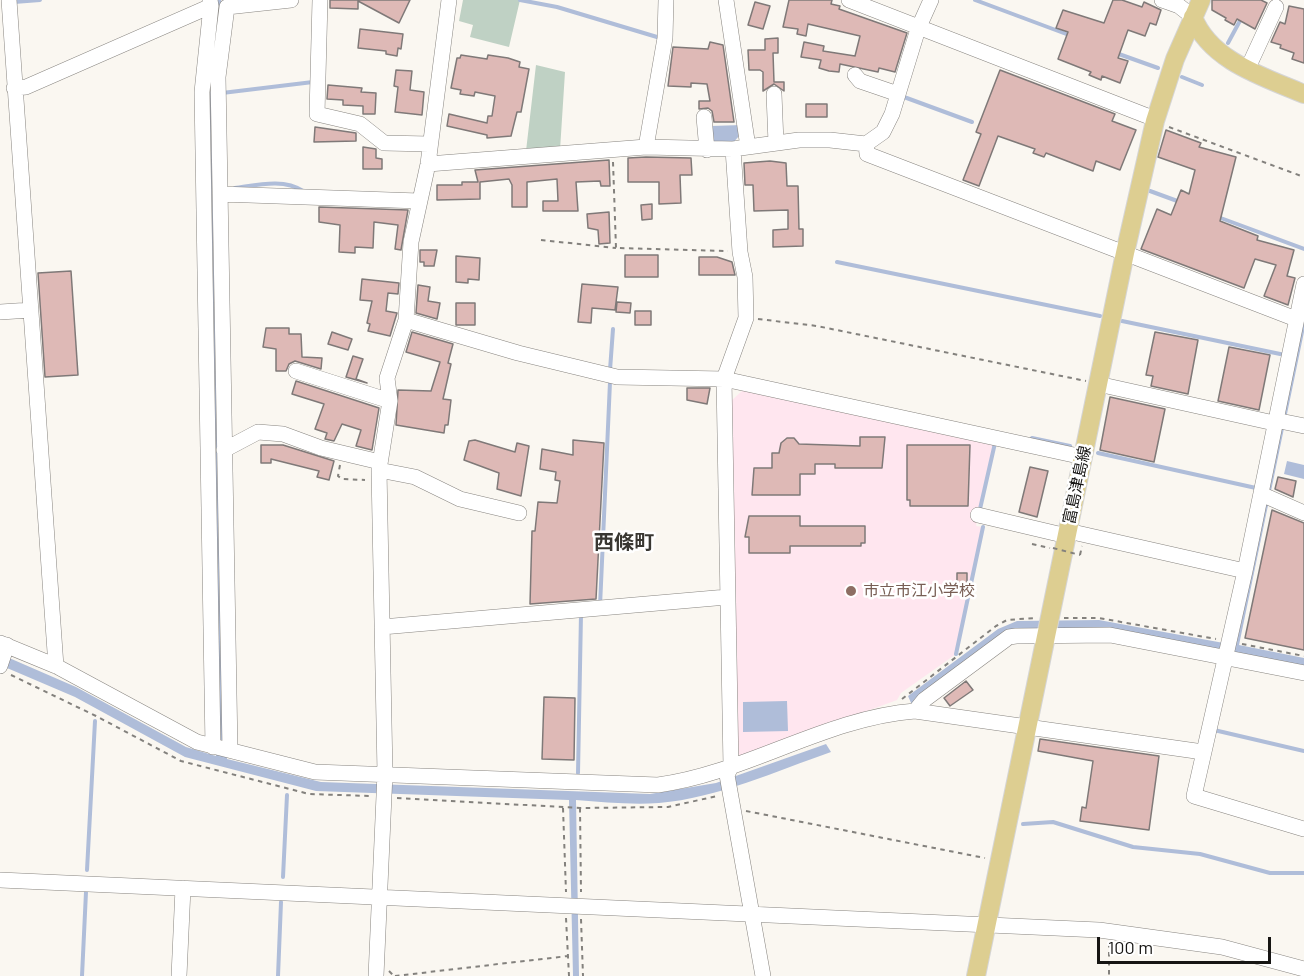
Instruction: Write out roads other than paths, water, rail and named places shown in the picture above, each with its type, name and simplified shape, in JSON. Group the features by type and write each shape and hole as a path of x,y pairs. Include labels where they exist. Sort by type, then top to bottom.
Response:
{"main road":[{"name":"富島津島線","path":"976,976 1026,726 1155,120 1175,59 1201,0"},
{"path":"1193,17 1198,30 1217,50 1247,70 1304,94"}],"street":[{"path":"9,0 7,69 14,88 56,666"},
{"path":"14,88 26,87 217,6 291,0"},
{"path":"320,0 317,114 360,124 384,143 429,144"},
{"path":"376,976 385,786 380,471 390,401 387,378 406,320 411,242 428,164 449,0"},
{"path":"645,147 665,38 666,0"},
{"path":"726,0 748,147"},
{"path":"849,0 918,29 1155,120"},
{"path":"428,164 613,148 707,150 830,140 866,144 884,132 918,29 931,0"},
{"path":"1162,0 1179,6 1193,17"},
{"path":"217,6 224,450 222,749"},
{"path":"217,6 202,92 222,749"},
{"path":"1247,70 1276,7"},
{"path":"855,75 860,81 898,94"},
{"path":"774,94 776,143"},
{"path":"704,117 707,150"},
{"path":"866,144 867,154 1296,319"},
{"path":"733,149 740,252 746,277 746,318 724,379 729,771 730,797 763,976"},
{"path":"220,194 419,201"},
{"path":"1304,284 1265,496 1245,571 1230,650 1194,796 1304,829"},
{"path":"0,312 31,310"},
{"path":"406,320 518,353 617,377 724,379 1083,457"},
{"path":"296,371 390,401"},
{"path":"1098,384 1304,426"},
{"path":"224,450 258,432 283,434 342,453 380,471 415,477 460,499 519,513"},
{"path":"1265,496 1304,513"},
{"path":"978,515 1245,571"},
{"path":"382,627 728,597"},
{"path":"915,711 924,700 1009,637 1047,630 1094,633 1230,650 1304,674"},
{"path":"2,652 56,666 197,742 315,772 385,786 658,785 729,771 856,721 885,713 915,711 1203,752"},
{"path":"0,880 1109,931 1222,947 1304,969"},
{"path":"178,976 183,888"}],"water":[{"path":"215,0 221,0 224,9 227,759 321,782 650,794 716,783 826,744 831,752 703,796 638,804 576,800 579,976 573,976 569,800 316,791 185,757 75,697 0,665 0,654 76,687 186,747 216,756 206,77"},
{"path":"742,125 739,136 732,144 716,144 713,140 711,126"},
{"path":"1304,303 1304,332 1239,645 1304,658 1304,669 1110,631 1018,632 912,705 908,696 998,629 1017,621 1099,620 1229,644"},
{"path":"1287,461 1304,465 1304,479 1284,474"},
{"path":"787,701 788,731 743,732 743,702"}],"waterway":[{"path":"14,2 40,0"},
{"path":"520,0 557,7 657,37"},
{"path":"975,0 1069,35"},
{"path":"1228,43 1242,17"},
{"path":"1116,53 1158,68"},
{"path":"1182,77 1202,85"},
{"path":"222,93 313,82"},
{"path":"904,97 972,122"},
{"path":"235,188 279,184 296,187 303,191"},
{"path":"1150,191 1180,202"},
{"path":"1218,217 1304,249"},
{"path":"837,262 1100,316"},
{"path":"1122,321 1285,355"},
{"path":"610,370 613,329"},
{"path":"600,606 610,382"},
{"path":"1032,438 1070,446"},
{"path":"980,509 995,443"},
{"path":"1098,453 1256,488"},
{"path":"956,654 983,527"},
{"path":"578,773 581,614"},
{"path":"87,870 95,721"},
{"path":"1214,730 1304,751"},
{"path":"283,877 287,795"},
{"path":"1023,824 1053,822 1133,847 1200,854 1270,873 1304,873"},
{"path":"82,976 86,892"},
{"path":"278,976 281,902"}],"place":[{"name":"市立市江小学校","path":"851,591"}],"district":[{"name":"西條町","path":"624,542"}]}
